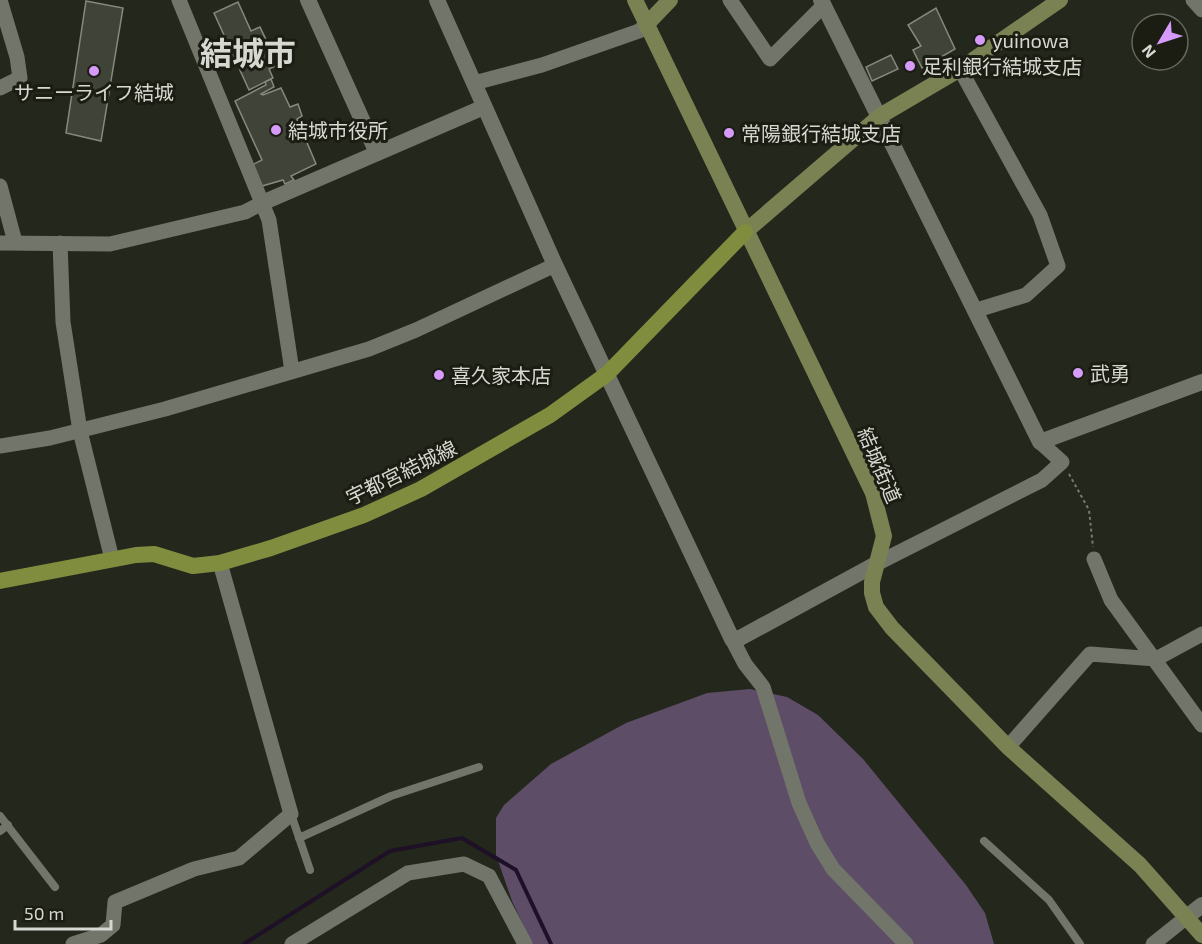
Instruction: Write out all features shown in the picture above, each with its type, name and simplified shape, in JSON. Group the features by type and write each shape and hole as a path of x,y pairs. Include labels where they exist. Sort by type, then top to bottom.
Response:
{"main road":[{"name":"結城街道","path":"635,0 745,232 873,493 884,536 872,582 876,607 886,621 1008,747 1140,865 1188,916 1202,935"},
{"path":"646,25 670,0"},
{"path":"745,232 880,116 960,69 1060,0"},
{"name":"宇都宮結城線","path":"0,581 112,559 154,554 193,566 219,563 271,548 364,515 421,489 550,415 607,374 745,232"}],"street":[{"path":"0,0 17,57 20,78 0,88"},
{"path":"180,0 268,220 292,371"},
{"path":"308,0 377,153"},
{"path":"437,0 555,265 732,639 745,664 763,687 799,802 817,843 840,877 906,944"},
{"path":"730,0 770,59 822,3 977,310 1040,442 1062,462 1042,480 876,564 740,638 732,639"},
{"path":"1193,0 1202,10"},
{"path":"474,83 543,65 639,31 646,25"},
{"path":"960,69 1040,215 1058,266 1026,295 977,310"},
{"path":"0,186 8,242 110,244 244,212 484,107"},
{"path":"60,243 63,322 80,431 112,559"},
{"path":"0,446 80,431 369,349 416,330 555,265"},
{"path":"1040,442 1202,382"},
{"path":"1094,559 1111,600 1202,725"},
{"path":"73,944 101,935 113,925 115,902 194,869 239,858 291,814 219,563"},
{"path":"1008,747 1090,654 1156,659 1202,634"},
{"path":"292,944 408,873 464,864 489,876 525,944"},
{"path":"1153,944 1202,905"}],"lane":[{"path":"299,838 391,796 479,767"},
{"path":"291,814 310,870"},
{"path":"0,816 55,887"},
{"path":"0,831 8,825"},
{"path":"984,841 1049,900 1080,944"}],"path":[{"path":"1062,462 1089,510 1094,559"}],"shaded area":[{"path":"750,689 787,697 818,715 863,759 966,885 985,913 994,944 532,944 512,901 496,855 496,818 504,805 551,764 626,723 707,693"}],"building":[{"name":"サニーライフ結城","path":"86,1 123,8 101,141 66,133"},
{"name":"結城市役所","path":"238,2 251,31 260,27 278,65 269,69 273,78 249,90 214,13"},
{"path":"936,8 955,49 922,68 913,50 921,46 908,25"},
{"path":"891,55 898,69 872,81 866,67"},
{"name":"結城市役所","path":"271,79 274,87 261,94 281,88 290,107 298,104 302,116 297,119 316,164 291,176 294,180 285,184 283,180 262,186 252,165 262,160 235,101 266,85 265,82"}],"waterway":[{"path":"244,944 390,851 462,838 516,870 551,944"}],"place":[{"name":"yuinowa","path":"980,40"},
{"name":"足利銀行結城支店","path":"910,66"},
{"name":"サニーライフ結城","path":"94,71"},
{"name":"結城市役所","path":"276,130"},
{"name":"常陽銀行結城支店","path":"729,133"},
{"name":"武勇","path":"1078,373"},
{"name":"喜久家本店","path":"439,375"}],"district":[{"name":"結城市","path":"248,52"}]}
